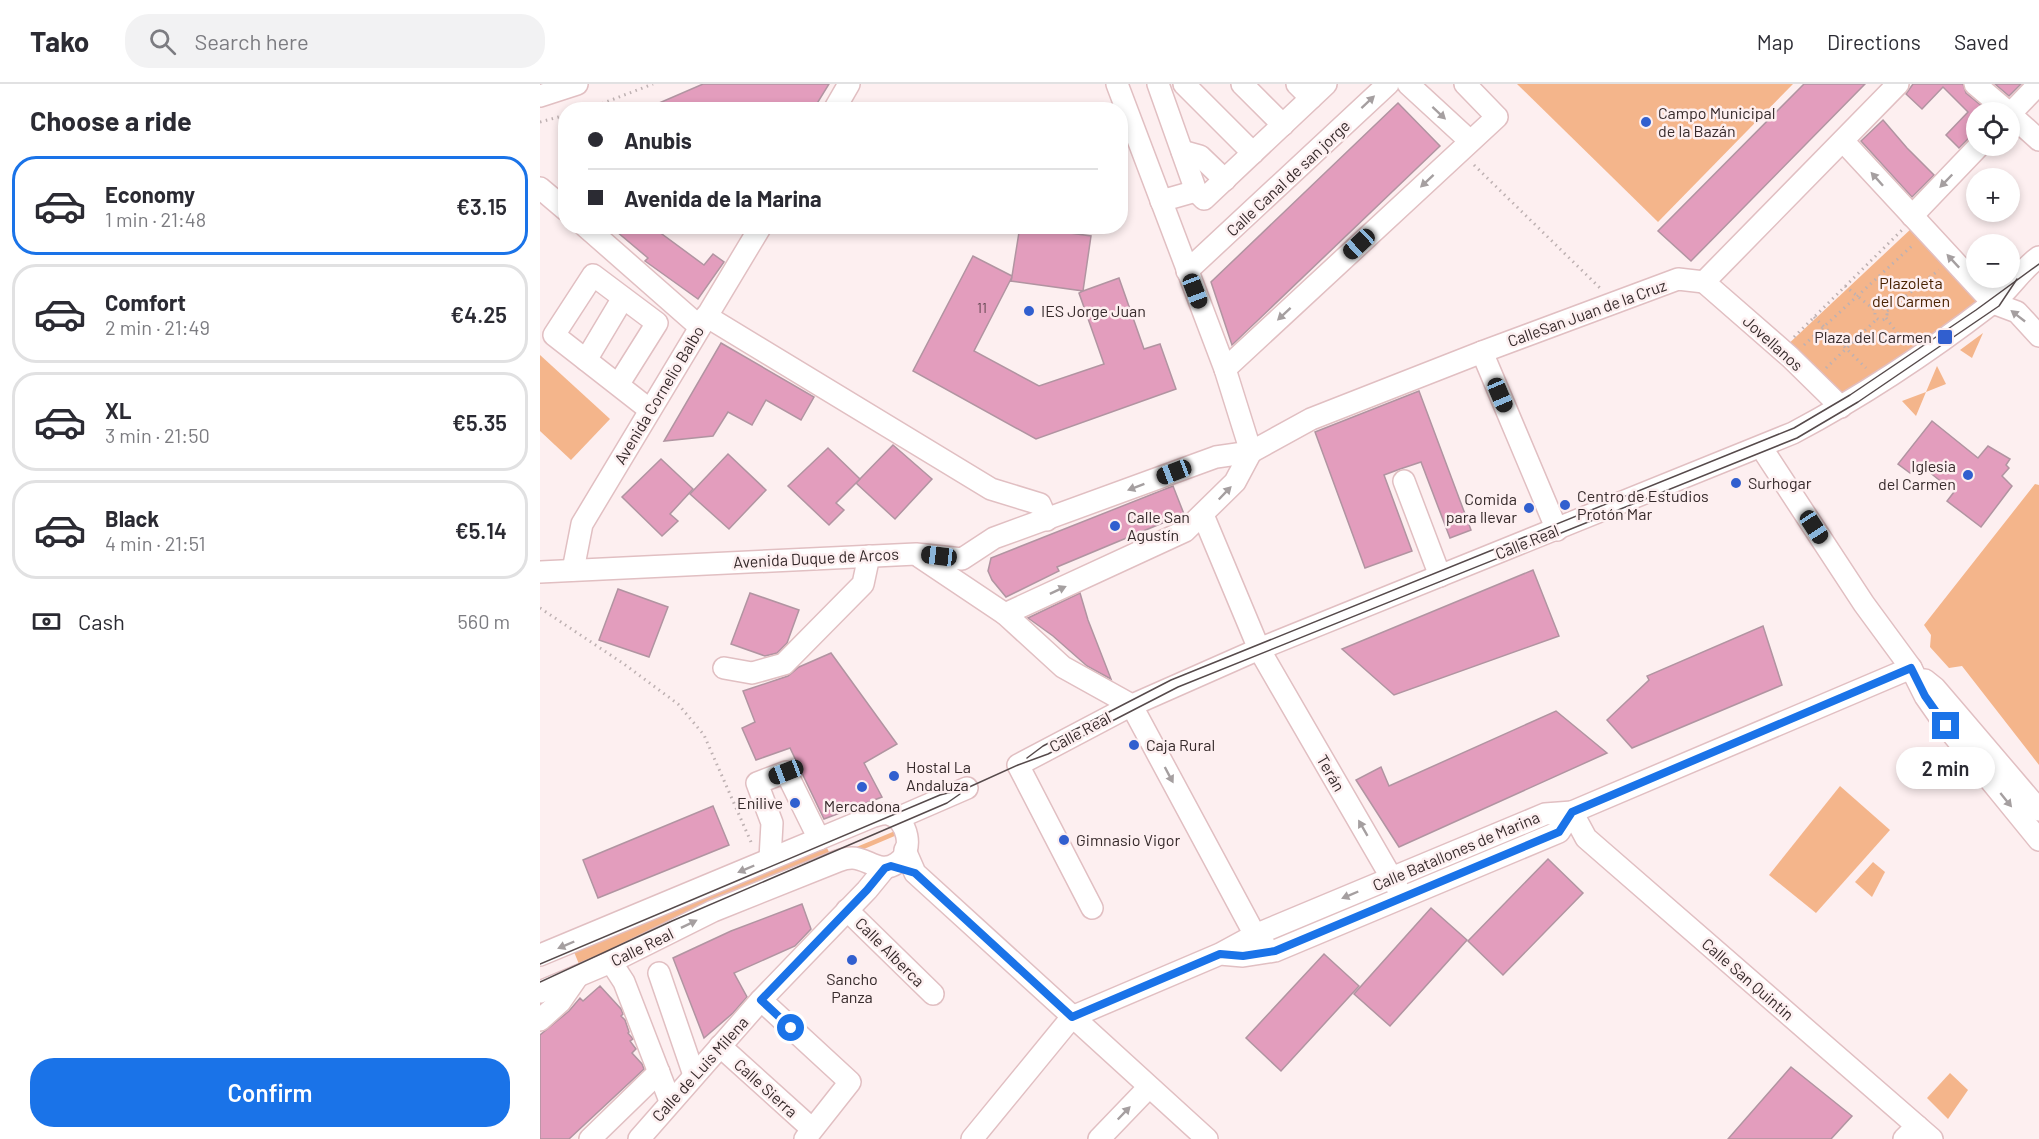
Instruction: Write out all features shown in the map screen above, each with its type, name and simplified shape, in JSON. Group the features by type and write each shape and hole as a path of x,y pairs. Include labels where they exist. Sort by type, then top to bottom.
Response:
{"street":[{"path":"540,96 577,84"},
{"path":"839,102 849,84"},
{"path":"1117,84 1124,102"},
{"path":"1158,84 1196,191 1204,199 1283,125 1312,89"},
{"path":"1184,84 1253,153"},
{"path":"1242,84 1283,125"},
{"name":"Calle Canal de san jorge","path":"1187,271 1388,84"},
{"path":"1408,84 1465,146"},
{"path":"1225,369 1497,117 1465,84"},
{"path":"1704,282 1898,84"},
{"path":"1975,84 1996,102"},
{"path":"2020,102 2039,84"},
{"path":"1005,614 1185,531 1235,482 1251,452 1225,369 1128,113"},
{"path":"2020,123 2039,140"},
{"path":"1843,141 1993,303 2017,312 2039,336"},
{"path":"1182,151 1200,156 1225,180"},
{"path":"1912,216 1969,156"},
{"path":"540,188 558,203"},
{"path":"1161,201 1196,191"},
{"path":"595,234 703,321 991,489 1040,504 1047,520"},
{"name":"Avenida Cornelio Balbo","path":"573,570 582,524 756,234"},
{"name":"Calle Real","path":"1092,908 1018,765 1130,706 1259,649 1793,433 1841,407 1993,303 2026,266 2039,257"},
{"path":"618,385 657,323 593,275 554,335 586,360 618,385 650,410"},
{"name":"CalleSan Juan de la Cruz","path":"1251,452 1311,419 1482,352 1677,279 1704,282"},
{"name":"Jovellanos","path":"1704,282 1786,353 1841,407"},
{"path":"586,360 623,298"},
{"path":"1482,352 1557,530"},
{"path":"1761,447 1864,604 1911,668 1925,696 1946,726 2039,840"},
{"name":"Avenida Duque de Arcos","path":"540,572 916,554 962,559 994,538 1216,456 1251,452"},
{"path":"1404,481 1440,576"},
{"name":"Terán","path":"1203,515 1259,649 1402,897"},
{"path":"916,554 1005,614 1063,667 1130,706 1255,935 1275,951"},
{"path":"724,668 752,673 784,663 863,584 869,556"},
{"path":"1911,668 1935,688 2039,810"},
{"path":"1572,812 1911,668"},
{"path":"765,861 771,823 757,783 786,772 819,839"},
{"name":"Calle Real","path":"540,956 874,816 886,813 898,818 967,788"},
{"name":"Calle Batallones de Marina","path":"1220,954 1255,935 1545,814 1572,812"},
{"name":"Calle Batallones de Marina","path":"1220,954 1243,956 1275,951 1559,832 1572,812"},
{"name":"Calle San Quintin","path":"1572,812 1586,838 1918,1135"},
{"path":"888,862 907,832 898,818"},
{"name":"Calle Real","path":"540,992 611,962 714,911 838,861 853,858 888,862 915,873 1072,1017"},
{"name":"Calle de Luis Milena","path":"639,1139 761,1000 867,890 888,862"},
{"name":"Calle Alberca","path":"847,910 933,994"},
{"path":"984,1135 1072,1017 1220,954"},
{"path":"611,962 624,982 670,1101"},
{"path":"659,973 694,1075"},
{"path":"540,1020 560,1002 578,976"},
{"path":"761,1000 850,1082 808,1134"},
{"path":"1072,1017 1207,1139"},
{"name":"Calle Sierra","path":"720,1046 808,1134"},
{"path":"590,1139 660,1072"},
{"path":"1099,1139 1149,1087"}],"path":[{"path":"606,102 653,84"},
{"path":"540,122 558,117"},
{"path":"1465,146 1614,303"},
{"path":"1786,353 1814,317 1901,231 1912,216"},
{"path":"1786,353 1824,326 1926,232"},
{"path":"1916,357 1886,318 1887,311 1952,260"},
{"path":"1845,286 1876,311"},
{"path":"1876,311 1881,308 1887,311"},
{"path":"1876,311 1877,319"},
{"path":"1814,317 1880,381"},
{"path":"1877,319 1883,321 1886,318"},
{"path":"1814,380 1877,319"},
{"path":"540,608 624,664 678,704 704,735 765,861"}],"green space":[{"path":"1517,84 1793,84 1658,222"},
{"name":"Plazoleta del Carmen","path":"1913,227 1966,280 1966,288 1974,288 1983,297 1840,400 1783,349"},
{"path":"1983,333 1972,358 1960,350"},
{"path":"540,355 610,419 571,460 540,431"},
{"path":"1937,366 1946,384 1926,392"},
{"path":"1926,392 1916,416 1902,401"},
{"path":"2035,484 2039,485 2039,765 1962,666 1949,668 1930,647 1931,635 1924,625"},
{"path":"1840,786 1890,830 1816,913 1769,875"},
{"path":"895,831 897,835 858,853 842,853"},
{"path":"823,840 832,858 581,969 572,947"},
{"path":"1873,862 1885,872 1872,897 1855,882"},
{"path":"1950,1073 1968,1090 1948,1119 1927,1098"}],"building":[{"path":"703,84 829,84 818,102 661,102"},
{"path":"1804,84 1865,84 1691,261 1658,231"},
{"path":"1913,84 1963,84 1966,93 1977,102 1966,102 1966,110 1943,87 1922,109 1906,94"},
{"path":"1995,84 2021,84 2009,96"},
{"path":"1398,103 1440,146 1232,345 1211,282"},
{"path":"1966,114 1966,141 1959,148 1946,135"},
{"path":"1883,120 1934,175 1912,197 1861,141"},
{"path":"620,234 662,234 704,265 713,254 724,262 698,299 645,261 648,258"},
{"path":"1019,234 1091,236 1083,291 1119,278 1144,349 1160,344 1176,389 1036,439 913,371 973,256 1012,276","holes":["1012,277 1011,281 1083,291 1079,293 1104,364 1039,386 974,351"]},
{"path":"721,343 814,397 801,420 766,400 752,425 728,412 713,436 664,441"},
{"path":"1419,391 1471,530 1450,538 1421,462 1400,469 1384,475 1412,551 1365,568 1315,432"},
{"name":"Iglesia del Carmen","path":"1932,421 1978,458 1988,446 2010,459 2006,465 2009,468 2002,476 2012,486 1981,527 1947,501 1954,492 1918,463 1910,473 1898,464"},
{"path":"893,445 932,479 895,519 856,483"},
{"path":"828,448 860,479 836,503 844,510 829,525 788,486"},
{"path":"728,454 766,490 729,529 690,494"},
{"path":"661,459 693,489 670,514 678,521 662,536 622,497"},
{"path":"1173,486 1184,514 1057,567 1059,571 1006,597 992,580 988,571 991,558"},
{"path":"1533,570 1559,636 1394,695 1342,649"},
{"path":"618,589 668,607 649,657 599,640"},
{"path":"750,593 799,610 787,643 777,653 765,656 731,644"},
{"path":"1080,593 1111,679 1087,666 1053,636 1028,618"},
{"path":"1763,626 1782,685 1632,748 1607,720 1649,680 1647,676"},
{"path":"831,653 897,744 864,763 882,797 824,819 790,748 756,760 742,728 755,722 743,691 788,676 799,667"},
{"path":"1556,711 1607,753 1399,847 1356,780 1381,767 1389,786"},
{"path":"713,806 729,845 598,898 583,860"},
{"path":"1548,859 1583,893 1503,975 1468,941"},
{"path":"802,904 811,929 795,946 734,973 747,997 733,1013 704,1038 673,958 731,931"},
{"path":"1431,908 1467,940 1390,1026 1354,994"},
{"path":"1324,954 1359,986 1281,1071 1246,1038"},
{"path":"600,986 621,1009 623,1014 621,1016 633,1039 630,1041 636,1049 632,1053 644,1069 569,1139 540,1139 540,1035 569,1011 580,998 583,1001"},
{"path":"1791,1067 1852,1116 1831,1139 1728,1139"}],"tram line":[{"path":"1027,758 1043,746 1171,680 1794,428 1850,395 1976,310 2039,264"},
{"path":"540,964 940,795 967,788 1048,754 1178,687 1797,438 1858,402 1999,306 2011,288"},
{"path":"540,982 672,921 947,803 960,794"}],"place":[{"name":"Campo Municipal de la Bazán","path":"1646,122"},
{"name":"IES Jorge Juan","path":"1029,311"},
{"name":"Plaza del Carmen","path":"1945,337"},
{"name":"Iglesia del Carmen","path":"1968,475"},
{"name":"Surhogar","path":"1736,483"},
{"name":"Centro de Estudios Protón Mar","path":"1565,505"},
{"name":"Comida para llevar","path":"1529,508"},
{"name":"Calle San Agustín","path":"1115,526"},
{"name":"Caja Rural","path":"1134,745"},
{"name":"Hostal La Andaluza","path":"894,776"},
{"name":"Mercadona","path":"862,787"},
{"name":"Enilive","path":"795,803"},
{"name":"Gimnasio Vigor","path":"1064,840"},
{"name":"Sancho Panza","path":"852,960"}],"route":[{"path":"791,1028 761,1000 867,890 877,876 885,868 891,866 915,873 1072,1017 1220,954 1243,956 1275,951 1559,832 1572,812 1911,668 1925,696 1946,726"}]}
